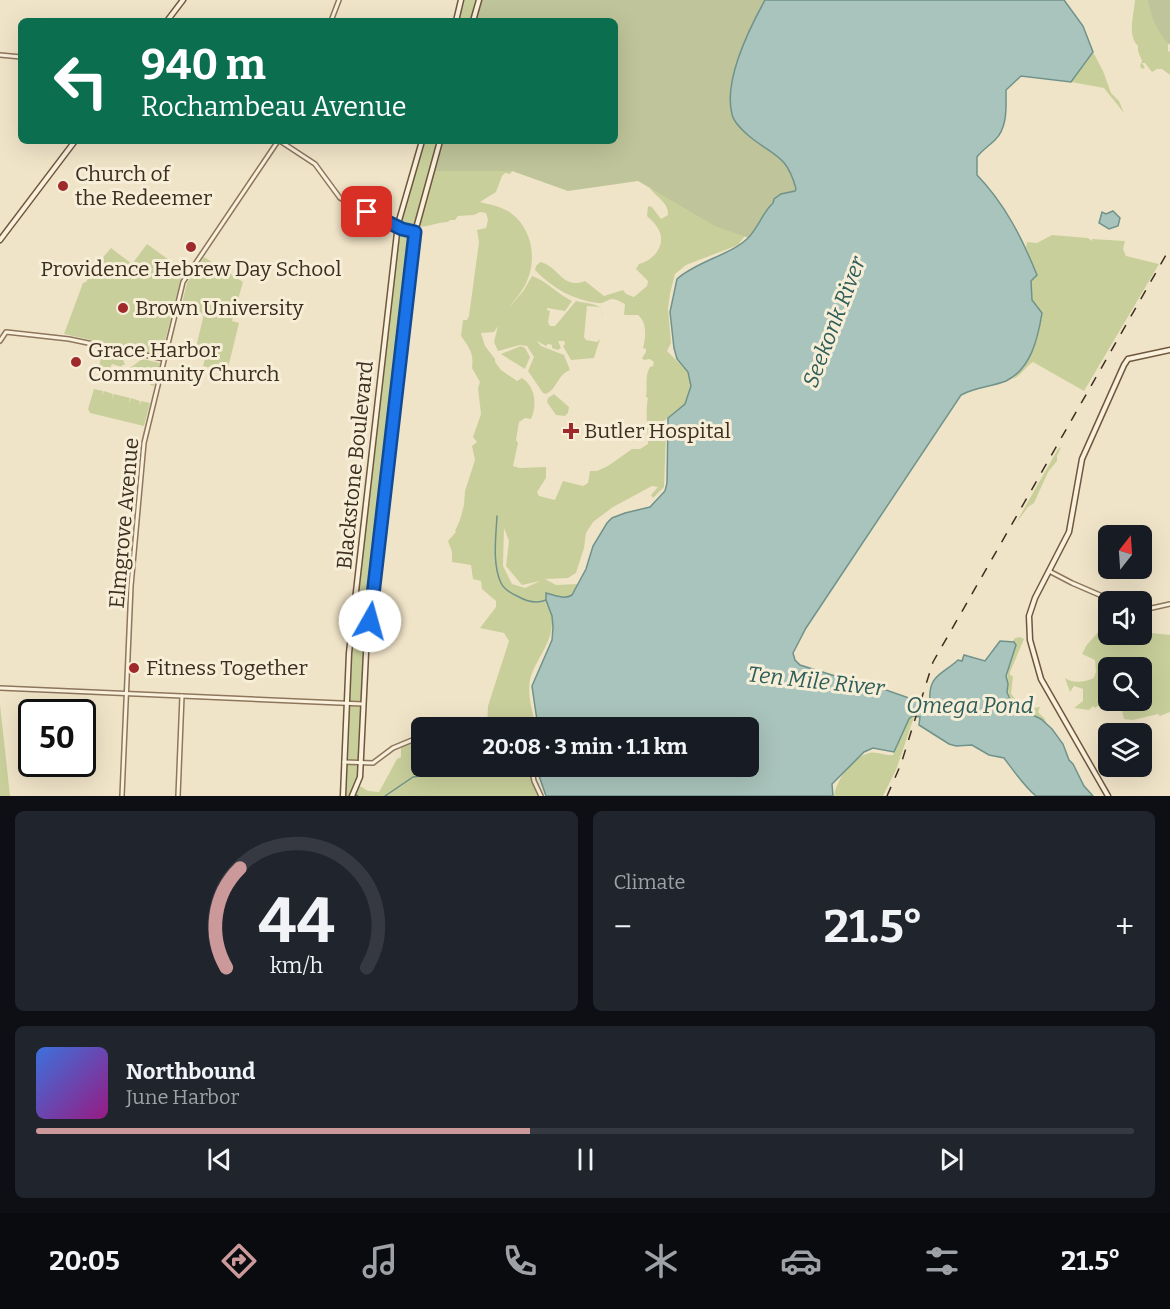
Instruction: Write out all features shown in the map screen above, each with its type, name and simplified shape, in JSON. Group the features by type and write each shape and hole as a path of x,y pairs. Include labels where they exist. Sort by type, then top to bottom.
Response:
{"main road":[{"path":"169,18 183,0"},
{"path":"457,18 461,0"},
{"path":"474,18 478,0"},
{"path":"0,240 73,144"},
{"name":"Blackstone Boulevard","path":"343,796 349,653 398,227 421,144"},
{"name":"Blackstone Boulevard","path":"352,796 359,781 366,653 415,232 439,144"},
{"path":"1108,796 1046,689 1037,669 1030,640 1029,616 1032,602 1069,532 1084,454 1125,362 1128,359 1170,350"}],"street":[{"path":"332,18 339,0"},
{"path":"0,55 18,57"},
{"name":"Elmgrove Avenue","path":"122,796 133,558 143,448 164,359 184,279 277,144"},
{"path":"284,144 315,164 340,198 398,227 415,232"},
{"path":"0,341 6,332 69,339 164,359"},
{"path":"1049,571 1098,594"},
{"path":"1152,608 1170,604"},
{"path":"0,688 363,704"},
{"path":"178,796 182,696"},
{"path":"344,762 373,763 393,748 411,741"},
{"path":"533,777 541,796"}],"green space":[{"path":"463,0 476,0 472,18 458,18"},
{"path":"482,0 765,0 738,60 729,91 761,144 785,162 795,191 781,194 771,204 749,238 715,226 638,181 568,191 512,171 435,171 442,144 618,144 618,18 477,18"},
{"path":"738,0 766,0 772,200 738,245 686,265 675,274 668,308 671,343 667,351 689,373 693,383 691,406 673,413 664,421 666,435 664,487 653,498 651,495 658,487 652,486 613,507 593,522 586,533 576,573 568,578 545,579 556,585 578,584 553,627 552,623 549,638 529,686 534,717 487,717 488,706 509,641 504,633 480,628 496,607 496,601 482,589 481,581 473,579 471,565 452,562 452,552 448,541 456,532 464,505 465,491 475,460 472,446 477,442 473,437 481,414 478,388 480,382 472,368 470,350 461,336 463,320 467,320 469,316 479,242 477,230 486,228 488,220 486,213 480,212 474,215 458,216 455,220 448,222 417,226 439,144 484,144 516,166 510,174 505,173 502,176 496,192 480,202 511,213 524,227 531,244 532,263 527,281 509,308 532,276 572,301 565,311 547,308 550,311 548,322 550,326 555,326 576,301 599,307 587,306 584,337 586,340 597,342 600,339 594,358 571,360 563,346 564,341 558,341 561,348 558,350 552,348 552,345 546,346 537,341 541,346 564,355 570,370 562,375 546,394 528,371 534,357 527,346 520,345 498,351 494,342 498,326 494,332 481,333 485,346 501,370 517,381 522,378 533,392 534,408 531,419 525,418 519,422 516,440 518,443 513,466 546,467 546,478 537,492 539,496 555,500 563,481 583,486 588,483 590,471 597,471 608,466 632,449 640,449 648,444 647,378 648,371 654,362 642,358 646,352 643,348 644,326 638,315 624,315 625,304 614,299 600,303 572,296 548,282 535,270 536,266 540,262 546,264 571,282 585,281 604,296 623,290 634,297 647,286 648,281 636,269 639,264 655,255 661,239 656,226 647,216 648,206 652,207 661,219 668,215 668,210 649,186 607,161","holes":["504,528 509,541 506,566 522,585 540,581 525,588 512,584 503,566"]},
{"path":"1135,0 1149,0 1150,10 1168,41 1170,75 1162,69 1152,72 1145,63 1142,63 1145,68 1142,69 1140,66 1142,61 1132,31"},
{"path":"1148,0 1170,0 1170,45 1156,25"},
{"path":"1093,52 1111,93 1119,101 1124,113 1104,88 1071,82"},
{"path":"423,144 436,144 410,244 364,650 358,775 350,796 344,796 353,633 401,224"},
{"path":"1052,235 1088,238 1092,241 1092,239 1125,241 1123,249 1126,256 1159,264 1084,391 1033,362 1013,379 1034,349 1042,313 1032,300 1031,281 1037,274 1026,247 1027,242 1037,243"},
{"name":"Brown University","path":"147,244 183,270 162,353 159,355 64,334 83,283 111,248 132,264"},
{"path":"204,257 243,282 232,321 239,323 227,372 203,366 206,355 195,351 204,314 181,307 187,283"},
{"path":"521,346 525,348 530,357 525,369 501,354"},
{"path":"103,350 121,354 125,365 122,367 112,364 110,368 99,366"},
{"path":"142,359 160,363 154,386 150,385 150,379 144,377 144,372 130,368"},
{"path":"94,389 103,391 102,396 104,391 113,394 112,399 114,394 130,398 129,404 131,398 140,401 139,406 141,401 150,403 144,426 90,413 88,409"},
{"path":"554,394 569,407 565,416 556,415 547,402 548,398"},
{"path":"1061,447 1057,461 1048,472 1034,503 1016,523 1058,449"},
{"path":"1098,632 1098,645 1152,645 1152,633 1170,635 1170,712 1160,716 1158,714 1133,720 1124,719 1122,711 1152,711 1152,657 1098,657 1098,706 1095,708 1093,706 1089,710 1074,708 1083,701 1083,689 1074,686 1070,692 1065,678 1072,681 1087,681 1094,678 1096,672 1095,660 1082,654"},
{"path":"1015,638 1024,639 1010,672 1013,676 1011,694 1021,705 1027,703 1031,708 1040,707 1038,712 1047,725 1029,713 1013,707 1010,698 1007,676 1016,645 1012,642"},
{"path":"0,704 10,796 0,796"},
{"path":"912,716 914,717 896,770 883,796 834,796 842,776 856,759 869,753 893,755 905,725"},
{"path":"411,740 411,777 531,777 539,796 352,796 360,786 368,791 379,792 397,759 401,757 401,744"}],"water":[{"path":"765,0 1064,0 1083,26 1093,52 1071,82 1021,76 1006,90 1005,116 999,135 977,157 977,175 1012,222 1037,275 1031,281 1032,300 1042,313 1032,352 1015,376 995,385 961,395 806,628 793,653 800,665 864,685 869,684 923,703 930,700 931,685 934,680 958,660 962,661 964,655 985,661 1000,641 1014,642 1016,645 1006,676 1007,692 1012,705 1041,719 1052,729 1063,744 1084,786 1093,796 1036,796 1004,758 989,755 972,745 949,744 919,725 920,717 912,716 894,752 873,748 864,752 832,784 833,796 546,796 539,777 759,777 759,717 537,717 532,686 552,640 552,616 546,593 563,597 572,595 586,569 593,546 607,523 612,518 625,513 650,507 665,491 668,418 685,404 691,386 688,372 677,359 674,348 670,312 677,279 694,267 741,244 752,234 774,199 796,189 784,162 747,134 736,123 732,114 730,101 734,71 752,25"},
{"path":"1113,211 1120,218 1118,226 1109,229 1099,223 1102,212 1106,214"}],"waterway":[{"path":"497,516 496,567 501,583 508,591 526,600 535,602 546,600"},
{"path":"385,796 413,777"}],"railway":[{"path":"887,796 901,764 933,662 1170,248"}],"place":[{"name":"Church of the Redeemer","path":"63,186"},
{"name":"Providence Hebrew Day School","path":"191,247"},
{"name":"Brown University","path":"123,308"},
{"name":"Grace Harbor Community Church","path":"76,362"},
{"name":"Butler Hospital","path":"571,431"},
{"name":"Fitness Together","path":"134,668"}],"route":[{"path":"367,212 402,229 415,232 370,621"}],"water label":[{"name":"Seekonk River","path":"834,322"},
{"name":"Ten Mile River","path":"816,681"},
{"name":"Omega Pond","path":"970,705"}]}
